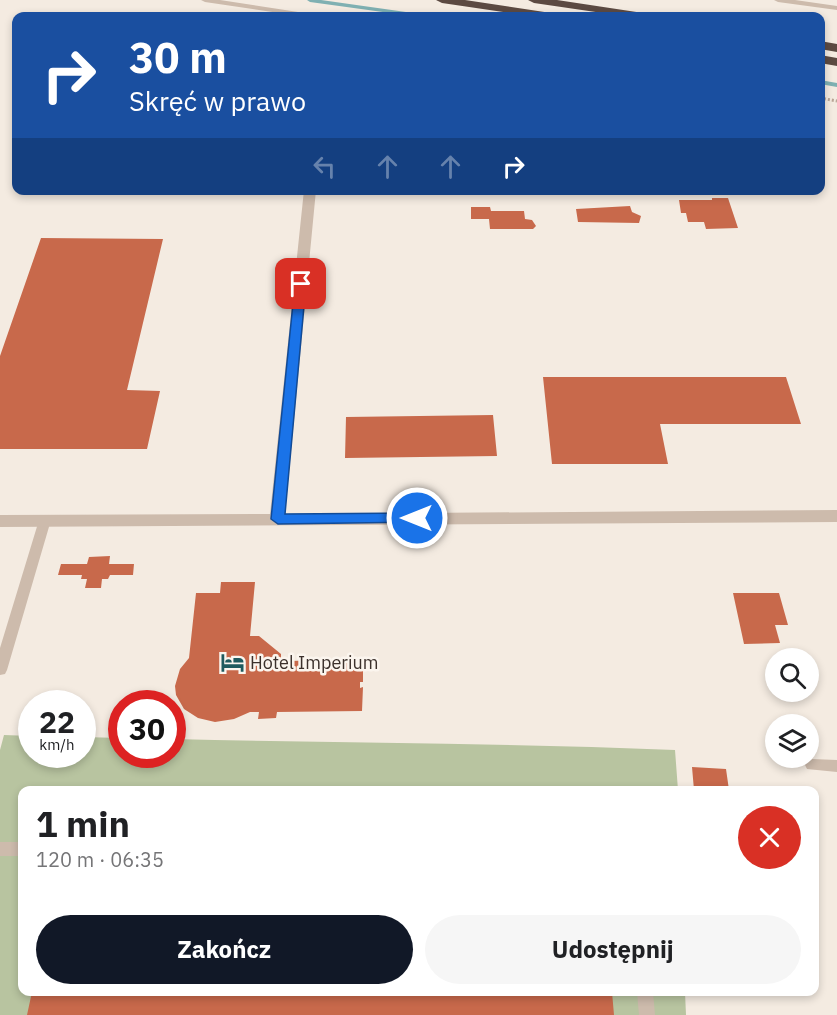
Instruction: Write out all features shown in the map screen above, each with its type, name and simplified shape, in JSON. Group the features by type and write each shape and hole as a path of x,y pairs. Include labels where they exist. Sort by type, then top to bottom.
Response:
{"highway":[{"path":"442,0 524,12"},
{"path":"534,0 616,12"}],"street":[{"path":"278,519 310,195"},
{"path":"0,521 837,516"}],"lane":[{"path":"205,0 284,12"},
{"path":"778,0 837,8"},
{"path":"0,670 45,520"},
{"path":"819,765 837,766"},
{"path":"0,849 18,849"},
{"path":"645,996 647,1015"}],"green space":[{"path":"4,735 18,736 18,768 96,768 96,737 108,738 108,768 186,768 186,739 487,744 675,750 678,786 18,786 18,996 685,996 686,1015 0,1015 0,750"}],"building":[{"path":"712,198 728,198 738,228 706,229 704,222 688,222 686,213 681,213 679,200 712,200"},
{"path":"630,206 632,212 641,216 639,223 578,222 576,209"},
{"path":"471,207 490,207 491,211 524,211 525,219 532,220 536,226 533,229 490,229 489,219 471,219"},
{"path":"41,238 163,239 127,390 160,391 147,449 0,449 0,356"},
{"path":"543,377 786,377 801,424 660,424 668,464 552,464"},
{"path":"493,415 497,456 345,458 346,417"},
{"path":"110,556 109,564 134,564 133,575 110,575 108,579 102,579 101,588 85,588 87,579 81,579 82,575 58,575 61,564 87,564 89,557"},
{"path":"221,582 255,582 250,636 259,636 281,654 281,661 363,660 363,682 360,682 360,688 363,687 362,711 277,712 276,718 258,719 259,712 250,712 234,719 215,722 198,718 186,710 186,690 175,690 175,686 180,669 189,658 196,593 220,593"},
{"path":"733,593 779,593 788,625 775,625 780,643 744,644"},
{"path":"692,767 726,769 728,786 694,786"},
{"path":"31,996 612,996 614,1015 27,1015"}],"waterway":[{"path":"310,0 392,12"},
{"path":"825,83 837,85"}],"place":[{"name":"Hotel Imperium","path":"232,662"}],"route":[{"path":"301,284 278,519 417,518"}]}
